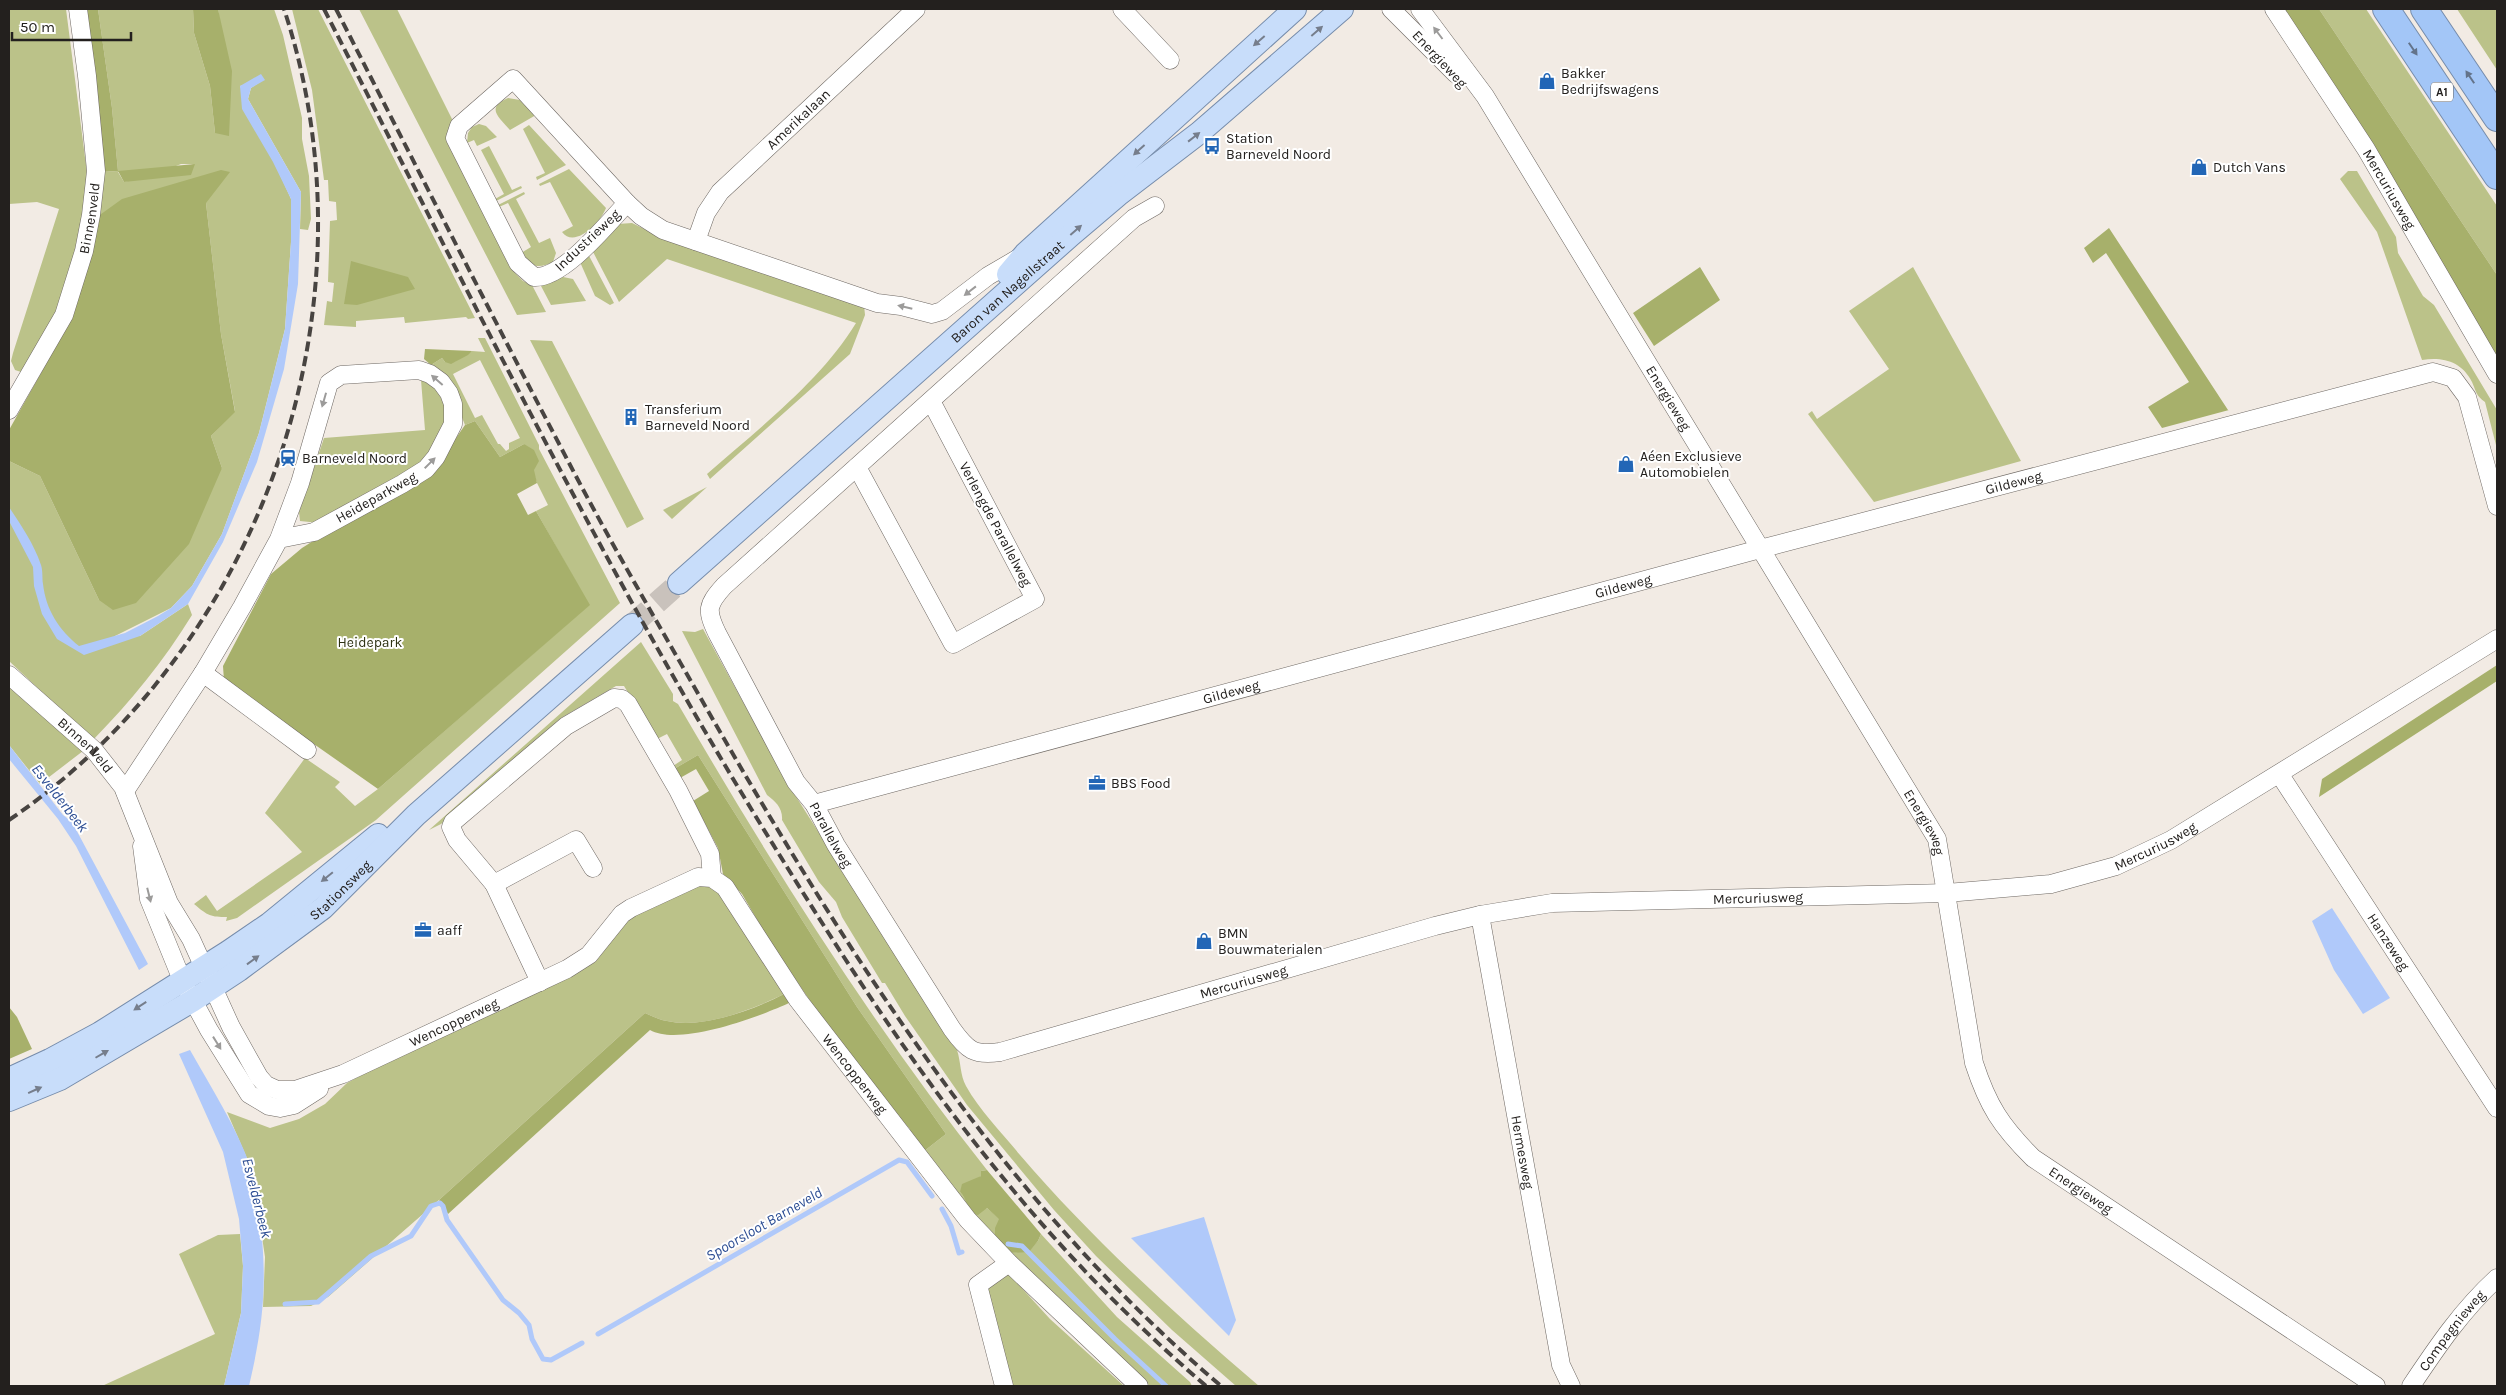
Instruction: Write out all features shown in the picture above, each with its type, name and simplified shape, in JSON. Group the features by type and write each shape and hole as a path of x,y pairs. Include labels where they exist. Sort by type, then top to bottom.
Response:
{"highway":[{"name":"A1","path":"2386,9 2497,176"},
{"name":"A1","path":"2424,9 2497,118"}],"main road":[{"name":"Baron van Nagellstraat","path":"1295,9 1025,254 997,286 677,578 1118,194 1199,133 1342,9"},
{"name":"Stationsweg","path":"9,1079 50,1060 100,1033 269,924 365,847 629,620 416,815 323,908 213,988 192,1001 60,1078 9,1100"}],"street":[{"name":"Binnenveld","path":"9,410 64,315 84,251 92,207 96,172 88,76 78,9"},
{"name":"Amerikalaan","path":"696,241 706,213 720,192 916,9"},
{"path":"1122,9 1170,60"},
{"name":"Energieweg","path":"1391,9 1451,68 1524,160"},
{"name":"Energieweg","path":"1420,9 1485,96 1937,840 1974,1062 1984,1092 1997,1117 2012,1137 2033,1158 2376,1386"},
{"name":"Mercuriusweg","path":"2274,9 2357,134 2497,374"},
{"name":"Industrieweg","path":"513,78 627,203 559,269 546,276 534,277 518,262 458,146 456,133 459,126 513,78"},
{"path":"627,203 650,223 663,230 696,241"},
{"path":"857,467 1134,218 1155,206"},
{"name":"Baron van Nagellstraat","path":"696,241 877,303 901,306 932,314 942,311 988,276 1025,254"},
{"name":"Heideparkweg","path":"126,791 203,673 279,539 300,483 329,383 341,375 420,370 441,382 449,392 453,404 453,424 444,446 426,469 314,532 279,539"},
{"name":"Gildeweg","path":"814,804 1760,549 2433,372 2453,378 2467,397 2497,506"},
{"name":"Verlengde Parallelweg","path":"857,467 953,644 1035,599 931,401"},
{"name":"Parallelweg","path":"857,467 724,586 709,606 712,621 726,650 796,782 814,804 836,845 952,1029 963,1043 974,1052"},
{"name":"Mercuriusweg","path":"974,1052 983,1054 1000,1052 1480,915 1552,903 1947,894 2051,884 2116,866 2171,840 2280,775 2497,639"},
{"path":"203,673 307,750"},
{"name":"Binnenveld","path":"9,675 94,750 112,770 126,791 169,902 192,939 213,988"},
{"path":"540,982 494,884 453,834 451,827 453,822 566,726 614,698 622,699 628,704 678,790 710,854 712,878"},
{"name":"Hanzeweg","path":"2280,775 2497,1108"},
{"name":"Binnenveld","path":"142,830 143,866 149,899 192,1001"},
{"path":"494,884 538,863 576,840 593,868"},
{"name":"Wencopperweg","path":"213,988 231,1027 266,1085 277,1090 295,1090 343,1074 540,982 589,955 622,914 698,877 712,878 731,894 798,1000 883,1113 968,1220 1008,1263 1139,1386"},
{"name":"Hermesweg","path":"1480,915 1561,1365 1571,1386"},
{"name":"Wencopperweg","path":"192,1001 250,1094 258,1101 280,1108 294,1105 343,1074"},
{"path":"1004,1386 978,1286 1008,1263"},
{"name":"Compagnieweg","path":"2411,1386 2454,1322 2478,1295 2497,1278"}],"green space":[{"path":"9,9 66,9 87,173 77,250 56,315 21,372 15,370 11,361 59,209 37,202 9,204"},
{"path":"83,9 98,9 112,108 118,171 101,172"},
{"path":"98,9 193,9 194,33 210,86 215,133 220,23 218,9 274,9 283,35 302,118 302,139 309,176 311,219 308,230 300,229 301,192 248,99 251,88 264,79 240,86 291,199 291,242 285,329 259,433 222,534 192,586 171,608 115,636 140,636 188,604 192,615 170,649 146,680 93,740 9,661 9,461 40,476 99,600 222,468 211,436 235,411 221,334 206,203 97,217 101,172 118,171 112,108","holes":["181,164 195,164 124,182 118,172 171,168"]},
{"path":"193,9 218,9 232,71 229,136 215,133 210,86 194,33"},
{"path":"292,9 318,9 475,318 468,319 466,317 405,323 404,317 356,321 356,327 324,325 327,301 332,302 334,283 328,282 330,221 337,220 336,202 329,201 328,180 324,180 312,90"},
{"path":"359,9 397,9 454,123 453,152 515,273 523,281 532,285 546,312 517,315"},
{"path":"2283,9 2319,9 2497,275 2497,360 2371,145"},
{"path":"2319,9 2366,9 2497,206 2497,275"},
{"path":"2457,9 2497,9 2497,70"},
{"path":"508,98 520,100 536,115 510,130 496,113 497,105"},
{"path":"479,124 486,126 497,137 477,146 474,140 467,143 468,133 472,127"},
{"path":"529,125 566,165 537,180 536,177 545,173 523,129"},
{"path":"489,146 512,190 521,186 522,188 496,201 495,199 504,194 481,150"},
{"path":"195,164 191,175 124,182 118,171"},
{"path":"569,169 606,208 599,220 587,232 574,237 567,236 562,232 573,226 550,182 540,186 539,184"},
{"path":"221,170 230,172 206,203 221,334 235,412 211,436 222,468 189,544 136,603 113,610 99,600 40,476 9,461 9,430 41,373 69,317 97,217 122,199"},
{"path":"2348,171 2357,171 2396,237 2398,253 2423,296 2434,305 2497,410 2497,449 2485,402 2478,395 2468,375 2451,362 2437,359 2422,360 2377,232 2340,179"},
{"path":"524,192 525,194 516,199 539,243 550,238 556,253 553,262 543,266 531,264 521,253 531,247 508,203 499,207 498,205"},
{"path":"632,223 671,242 864,305 865,315 850,354 710,479 707,474 788,403 825,365 856,323 667,259 619,302 591,248 618,224"},
{"path":"2109,228 2229,410 2162,428 2148,407 2189,382 2106,253 2093,263 2084,248"},
{"path":"587,252 614,303 610,305 595,296 580,262"},
{"path":"351,261 408,277 415,289 357,305 344,304"},
{"path":"1700,267 1720,300 1654,346 1633,313"},
{"path":"1913,267 2021,461 1874,502 1808,414 1812,411 1817,419 1889,369 1849,311"},
{"path":"563,277 573,279 586,301 551,305 541,286"},
{"path":"478,338 485,338 539,445 539,449 620,603 376,820 237,918 226,921 227,917 213,916 206,913 194,904 206,895 217,911 302,852 265,813 305,758 340,782 335,787 355,806 378,789 589,605 536,511 548,505 537,483 524,444 500,457 475,421 465,425 445,375 431,365 442,358 445,362 454,362 472,351 485,352","holes":["480,360 520,438 509,443 509,449 506,451 498,444 482,415 475,418 453,374"]},
{"path":"530,340 552,341 644,519 627,528"},
{"path":"425,349 472,351 451,364 445,362 442,358 431,365 424,359"},
{"path":"421,380 436,390 448,417 428,460 319,523 300,521 299,512 324,438 425,430"},
{"name":"Heidepark","path":"475,421 500,457 524,444 534,450 539,461 534,470 537,483 517,494 528,515 536,511 590,605 378,789 224,681 223,666 271,574 302,548 440,461 465,425"},
{"path":"707,487 672,519 663,510"},
{"path":"703,629 788,784 957,1050 964,1082 978,1104 1047,1186 1105,1246 1165,1303 1259,1386 1236,1386 1172,1330 1096,1256 1054,1210 967,1105 905,1016 885,983 882,983 842,917 836,902 819,882 782,820 780,808 767,795 682,631 695,632"},
{"path":"641,642 673,694 673,701 678,704 786,884 824,943 903,1058 987,1170 981,1171 981,1176 960,1192 969,1203 969,1209 923,1152 946,1134 857,1007 698,755 674,769 673,766 682,760 667,734 657,739 624,686 616,686 561,718 441,824 429,830"},
{"path":"2497,665 2497,681 2319,797 2322,779"},
{"path":"9,684 83,751 40,784 9,745"},
{"path":"698,755 857,1007 946,1134 923,1152 909,1128 828,1027 772,945 742,894 723,874 718,848 693,801 709,791 696,769 680,778 674,769"},
{"path":"707,884 724,895 784,994 742,1012 711,1020 681,1023 656,1018 645,1013 439,1200 328,1297 311,1306 263,1307 265,1257 252,1170 227,1112 270,1128 299,1119 325,1104 347,1083 372,1069 597,960 627,920 689,887"},
{"path":"784,994 789,1003 720,1028 680,1035 663,1034 650,1030 448,1214 439,1200 645,1013 656,1018 681,1023 711,1020 743,1012"},
{"path":"9,1007 17,1017 32,1049 9,1059"},
{"path":"987,1170 1041,1234 1029,1252 1009,1253 995,1239 995,1228 999,1219 987,1208 978,1215 972,1214 960,1192 962,1184 981,1176 981,1171"},
{"path":"987,1208 1000,1219 995,1239 972,1214"},
{"path":"240,1234 243,1266 241,1313 224,1386 102,1386 215,1334 179,1254 218,1235"},
{"path":"1041,1234 1117,1317 1190,1382 1192,1386 1150,1386 1009,1253 1029,1251 1038,1241"},
{"path":"1007,1272 1050,1319 1124,1386 1013,1386 987,1285"}],"water":[{"path":"261,74 265,80 251,88 248,99 301,192 298,284 284,369 257,462 223,542 188,604 140,636 84,655 57,639 42,614 34,586 33,567 9,521 9,507 27,535 42,567 45,593 50,611 65,633 79,646 125,633 158,616 171,608 192,586 222,534 259,433 285,329 291,242 291,199 273,162 242,109 240,86"},
{"path":"9,745 63,815 72,822 148,964 139,970 76,846 58,819 9,759"},
{"path":"2332,908 2390,998 2363,1014 2334,970 2312,921"},
{"path":"190,1050 238,1137 251,1168 255,1185 262,1236 264,1279 261,1320 249,1386 224,1386 241,1313 243,1266 239,1219 223,1152 179,1054"},
{"path":"1204,1217 1236,1320 1229,1336 1131,1238"}],"waterway":[{"name":"Spoorsloot Barneveld","path":"598,1334 899,1160 907,1162 932,1196"},
{"name":"Spoorsloot Barneveld","path":"285,1304 318,1302 371,1256 411,1236 431,1206 440,1203 443,1206 447,1220 503,1300 519,1313 529,1325 532,1339 543,1359 551,1360 582,1343"},
{"name":"Spoorsloot Barneveld","path":"942,1209 951,1226 959,1253 962,1252"},
{"name":"Spoorsloot Barneveld","path":"1008,1244 1022,1246 1115,1339 1166,1386"}],"tunnel":[{"path":"632,625 679,583"}],"railway":[{"path":"9,820 98,747 174,661 234,564 279,459 307,349 318,235 311,121 284,9"},
{"path":"324,9 540,432 596,537 653,641 713,744 828,932 912,1058 972,1140 1027,1207 1100,1287 1152,1338 1206,1386"},
{"path":"336,9 486,304 627,570 766,810 878,989 938,1075 1002,1158 1070,1238 1143,1314 1221,1386"}],"place":[{"name":"Bakker Bedrijfswagens","path":"1547,81"},
{"name":"Station Barneveld Noord","path":"1212,146"},
{"name":"Dutch Vans","path":"2199,167"},
{"name":"Transferium Barneveld Noord","path":"631,417"},
{"name":"Barneveld Noord","path":"288,458"},
{"name":"Aéen Exclusieve Automobielen","path":"1626,464"},
{"name":"BBS Food","path":"1097,783"},
{"name":"aaff","path":"423,930"},
{"name":"BMN Bouwmaterialen","path":"1204,941"}],"water label":[{"name":"Esvelderbeek","path":"60,798"},
{"name":"Esvelderbeek","path":"257,1198"}]}
